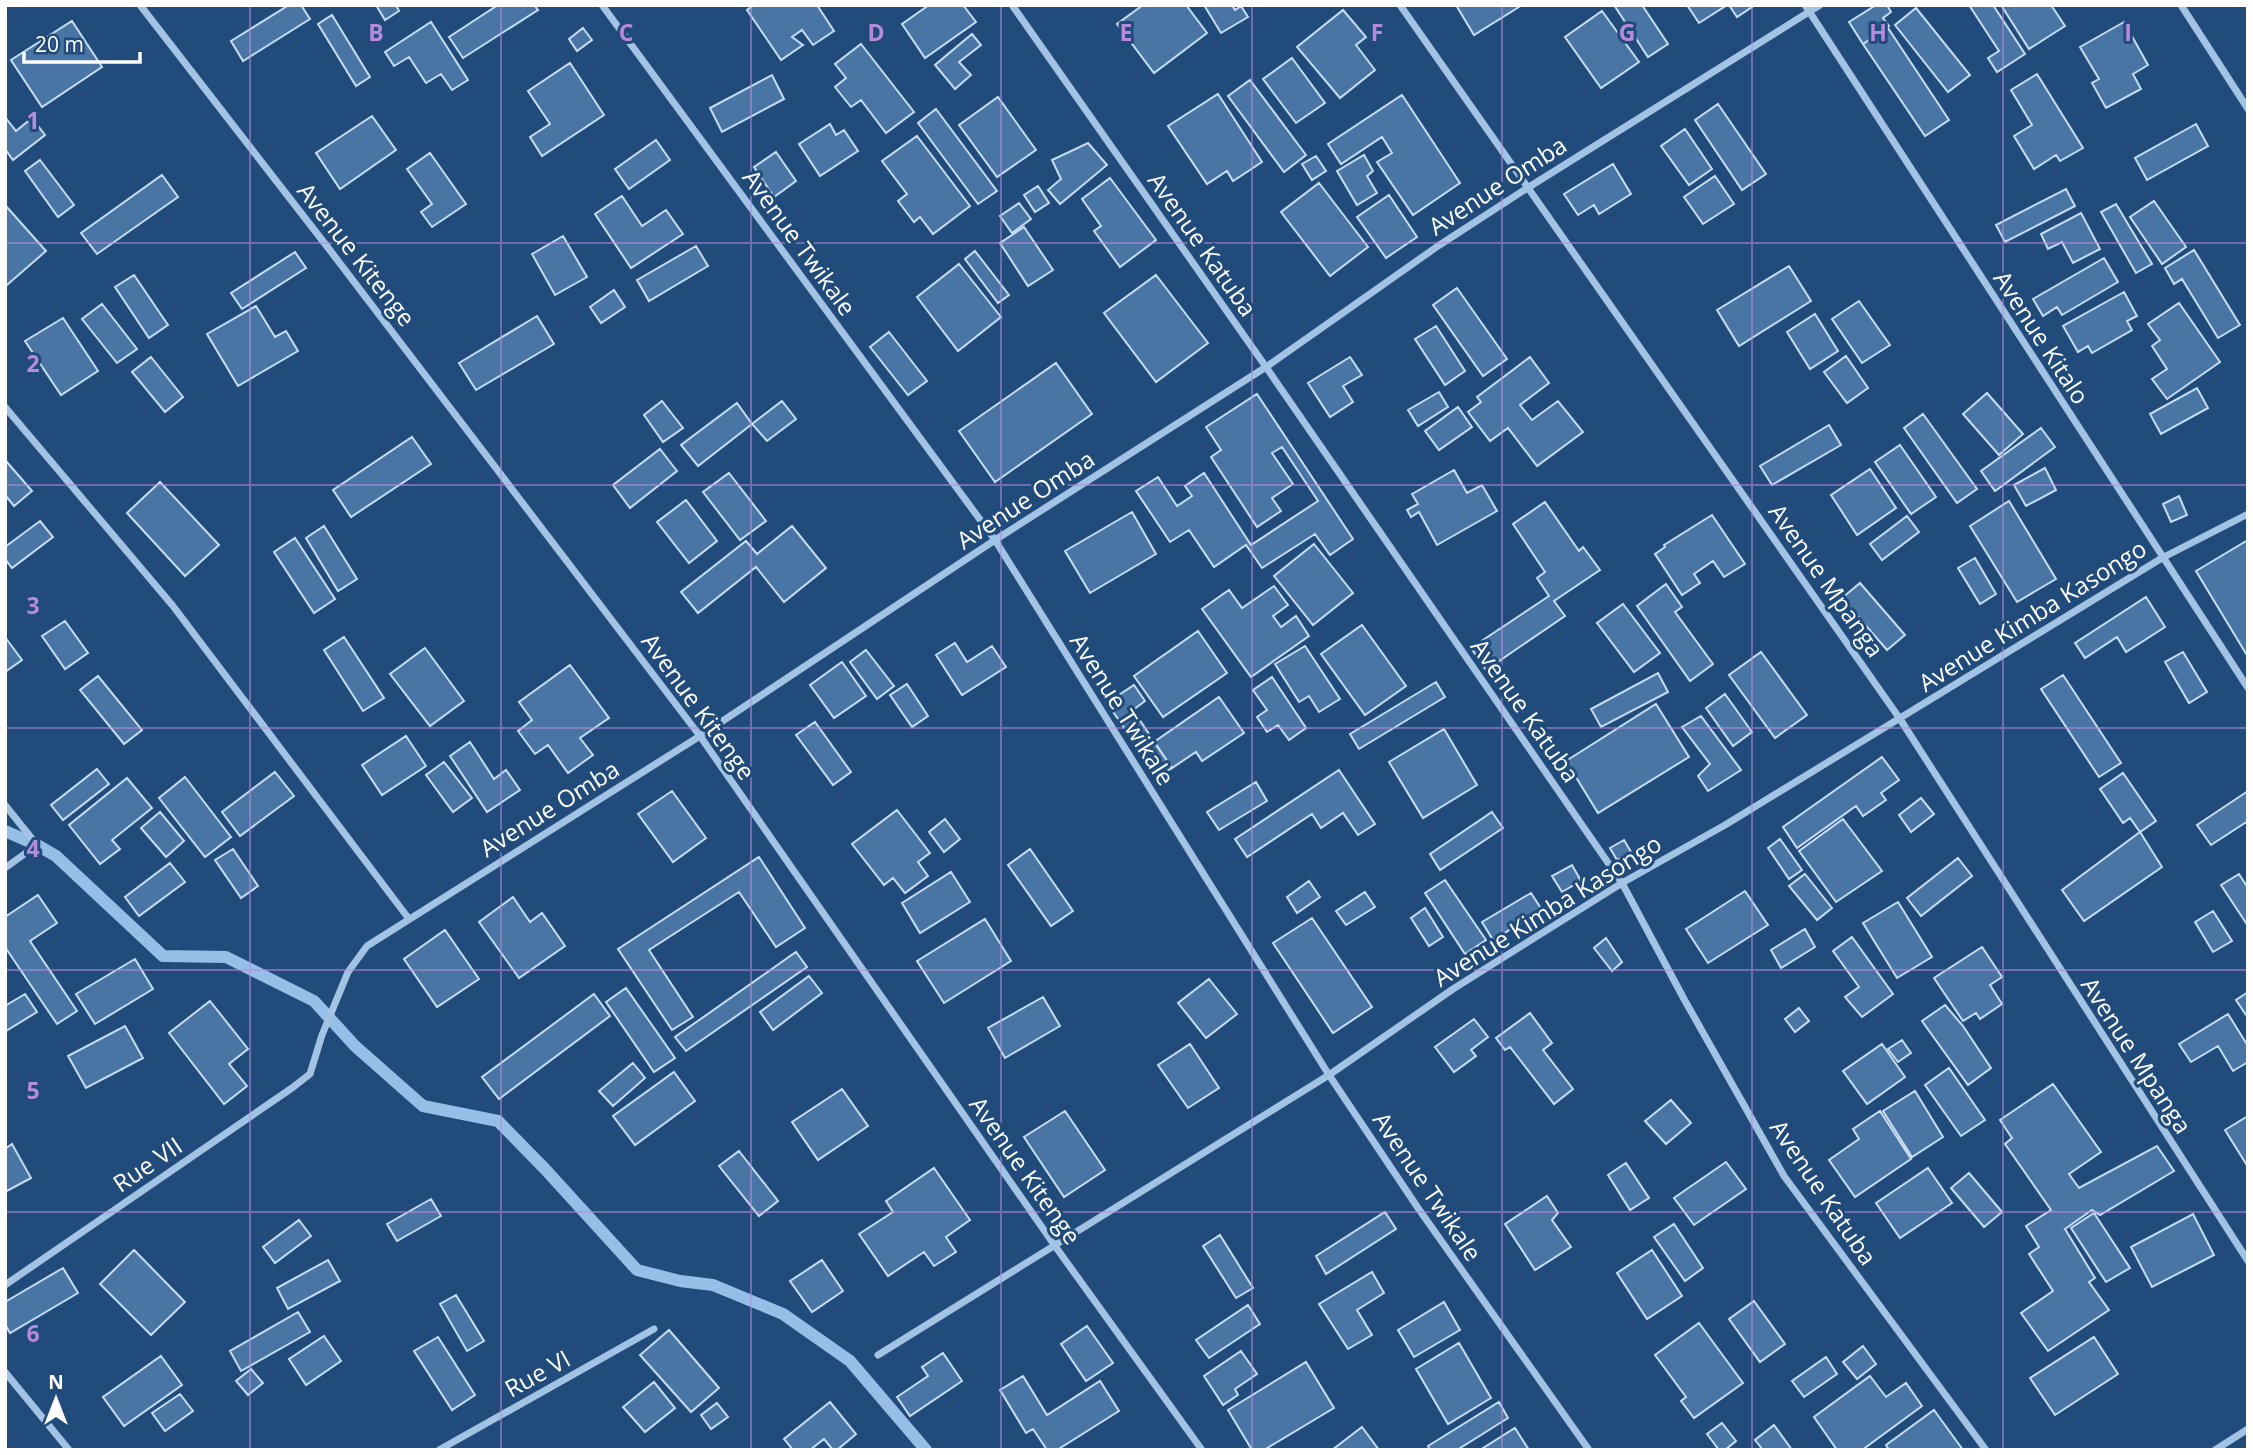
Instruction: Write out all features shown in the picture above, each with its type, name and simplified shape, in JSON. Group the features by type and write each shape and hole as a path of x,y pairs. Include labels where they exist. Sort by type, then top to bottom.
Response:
{"street":[{"name":"Avenue Kitenge","path":"140,5 329,248 699,736 1055,1246 1202,1450"},
{"name":"Avenue Twikale","path":"602,5 995,540 1329,1075 1418,1208 1590,1450"},
{"name":"Avenue Katuba","path":"1012,5 1622,883 1784,1176 1986,1450"},
{"name":"Avenue Mpanga","path":"1400,5 1900,719 2248,1261"},
{"name":"Avenue Omba","path":"310,1074 322,1035 348,972 367,946 699,736 995,540 1266,367 1438,246 1529,187 1807,8 1820,5"},
{"path":"2182,5 2248,109"},
{"name":"Avenue Kitalo","path":"1807,8 2248,688"},
{"path":"5,407 173,606 409,919"},
{"name":"Avenue Kimba Kasongo","path":"878,1355 1329,1075 1453,989 1622,883 1725,825 2162,558 2248,514"},
{"path":"5,805 37,845 5,868"},
{"name":"Rue VII","path":"5,1285 310,1074"},
{"name":"Rue VI","path":"439,1450 654,1329"},
{"path":"5,1371 69,1450"},
{"path":"2215,1450 2248,1429"}],"building":[{"path":"289,5 301,5 310,19 243,61 231,41"},
{"path":"376,5 396,5 399,11 385,20"},
{"path":"498,5 534,5 538,10 463,58 449,37"},
{"path":"754,5 817,5 834,31 813,45 802,30 792,37 803,45 781,60 747,10"},
{"path":"929,5 963,5 976,22 925,58 902,24"},
{"path":"1143,5 1186,5 1207,33 1154,73 1117,24"},
{"path":"1204,5 1232,5 1235,10 1241,6 1248,17 1221,33"},
{"path":"1456,5 1522,5 1474,35"},
{"path":"1614,5 1642,5 1668,44 1648,57"},
{"path":"1687,5 1722,5 1724,7 1699,23"},
{"path":"1729,5 1755,5 1737,17"},
{"path":"1876,5 1887,5 1891,12 1883,18 1889,26 1863,44 1849,22"},
{"path":"1969,5 1993,5 2025,54 1997,72 1988,58 1999,51"},
{"path":"2001,5 2051,5 2065,26 2029,49"},
{"path":"1916,8 1970,75 1948,92 1895,25"},
{"path":"1343,10 1366,37 1356,45 1375,70 1340,98 1297,47"},
{"path":"1602,11 1639,62 1601,88 1565,37"},
{"path":"332,15 370,77 356,86 318,24"},
{"path":"72,21 102,67 42,107 11,60"},
{"path":"431,22 468,80 452,90 441,74 426,83 409,57 394,66 385,52"},
{"path":"2124,22 2148,65 2133,74 2141,89 2106,108 2092,83 2099,79 2080,47"},
{"path":"583,28 592,40 577,51 569,39"},
{"path":"1888,28 1949,120 1925,136 1863,44"},
{"path":"972,34 981,45 959,62 971,75 955,89 935,65"},
{"path":"861,44 914,112 886,133 861,100 851,107 835,87 846,78 835,64"},
{"path":"1292,58 1325,103 1296,123 1263,79"},
{"path":"570,63 604,115 542,156 530,137 550,124 528,91"},
{"path":"2037,74 2083,148 2060,161 2056,155 2034,169 2014,136 2032,125 2011,90"},
{"path":"772,75 784,99 722,132 710,108"},
{"path":"1250,80 1306,155 1284,172 1228,96"},
{"path":"1218,94 1262,162 1233,181 1227,171 1207,184 1168,126"},
{"path":"1402,95 1460,183 1413,215 1377,162 1392,153 1382,137 1341,164 1328,144"},
{"path":"998,97 1036,150 997,177 959,125"},
{"path":"1718,104 1766,174 1742,190 1695,120"},
{"path":"936,109 997,191 978,204 918,123"},
{"path":"372,116 396,150 340,189 316,153"},
{"path":"5,117 16,131 32,118 45,135 13,160 5,149"},
{"path":"830,124 836,135 844,130 858,151 820,176 799,144"},
{"path":"2196,124 2208,146 2147,180 2135,158"},
{"path":"1685,129 1712,169 1689,185 1661,146"},
{"path":"917,136 970,206 933,234 920,217 914,222 898,201 907,194 882,161"},
{"path":"656,140 670,160 629,189 615,169"},
{"path":"1088,143 1107,165 1060,204 1048,190 1061,179 1052,160"},
{"path":"776,152 796,181 774,197 754,167"},
{"path":"430,153 466,204 432,227 421,212 432,204 407,169"},
{"path":"1364,155 1373,171 1367,176 1377,193 1357,205 1337,171"},
{"path":"1316,156 1326,171 1312,180 1302,164"},
{"path":"40,160 74,205 58,217 25,171"},
{"path":"1613,164 1631,194 1599,214 1594,205 1578,215 1564,194"},
{"path":"162,175 178,197 97,254 81,233"},
{"path":"1715,176 1734,204 1703,224 1684,197"},
{"path":"1110,178 1156,240 1120,267 1094,231 1101,226 1082,199"},
{"path":"1319,183 1368,247 1330,276 1281,212"},
{"path":"1038,186 1049,203 1035,212 1024,195"},
{"path":"2066,189 2075,206 2005,242 1996,225"},
{"path":"1389,195 1417,237 1386,258 1357,217"},
{"path":"622,196 642,226 666,210 683,234 631,268 595,214"},
{"path":"2154,201 2186,247 2162,264 2130,217"},
{"path":"1019,203 1031,219 1012,233 1000,216"},
{"path":"2116,204 2152,264 2136,273 2101,212"},
{"path":"5,205 46,251 7,285 5,283"},
{"path":"2081,213 2100,249 2073,263 2062,242 2048,249 2041,234"},
{"path":"1024,227 1053,270 1028,286 1000,243"},
{"path":"563,236 587,277 555,295 532,254"},
{"path":"696,246 708,266 649,301 637,280"},
{"path":"2194,250 2240,325 2218,338 2182,279 2174,284 2165,268"},
{"path":"975,251 1009,295 998,303 965,259"},
{"path":"295,252 306,268 242,309 231,293"},
{"path":"2104,258 2118,282 2062,315 2057,307 2043,316 2033,299"},
{"path":"959,264 1001,317 958,351 917,297"},
{"path":"1789,266 1811,301 1739,346 1717,310"},
{"path":"134,275 168,325 149,338 115,287"},
{"path":"1156,275 1208,343 1156,382 1104,313"},
{"path":"1457,288 1507,359 1483,376 1433,305"},
{"path":"614,290 625,307 601,323 590,307"},
{"path":"2124,292 2137,316 2127,321 2132,330 2092,353 2088,346 2078,352 2063,326"},
{"path":"1859,301 1890,345 1862,363 1832,319"},
{"path":"2179,303 2220,362 2167,399 2152,379 2167,369 2152,346 2160,340 2148,324"},
{"path":"102,304 137,349 117,363 82,319"},
{"path":"256,306 275,337 286,331 298,351 238,386 207,334"},
{"path":"1815,314 1838,351 1810,369 1787,332"},
{"path":"537,316 554,344 476,390 459,363"},
{"path":"63,318 98,371 61,395 25,341"},
{"path":"1436,326 1465,371 1445,385 1415,339"},
{"path":"889,332 927,381 908,395 870,347"},
{"path":"1846,356 1868,388 1847,403 1824,372"},
{"path":"151,357 183,397 165,412 132,372"},
{"path":"1350,357 1362,375 1343,386 1353,402 1330,417 1308,383"},
{"path":"1530,357 1549,383 1520,405 1532,420 1558,401 1583,432 1537,466 1508,428 1490,441 1468,412 1481,402 1477,397"},
{"path":"1056,363 1092,414 995,482 959,431"},
{"path":"2197,388 2208,408 2161,434 2150,414"},
{"path":"1439,392 1448,407 1418,426 1408,410"},
{"path":"1987,393 2023,434 1999,455 1963,414"},
{"path":"1257,394 1353,539 1330,555 1315,534 1262,568 1246,545 1214,567 1189,530 1170,542 1136,491 1158,477 1177,506 1192,496 1185,486 1204,473 1251,545 1318,501 1282,447 1272,453 1293,484 1272,498 1281,511 1257,527 1211,457 1221,450 1206,427"},
{"path":"662,401 683,428 663,442 644,415"},
{"path":"782,401 796,419 767,441 752,424"},
{"path":"737,403 752,424 698,466 681,445"},
{"path":"1458,407 1472,427 1439,450 1425,431"},
{"path":"1923,414 1977,489 1957,503 1904,428"},
{"path":"1829,425 1841,445 1772,485 1760,466"},
{"path":"2041,428 2055,447 1995,491 1981,471"},
{"path":"412,437 431,464 351,517 333,490"},
{"path":"1900,445 1936,497 1911,514 1875,462"},
{"path":"660,449 677,471 630,508 613,485"},
{"path":"6,461 32,491 14,506 5,495"},
{"path":"2045,468 2056,490 2026,506 2014,485"},
{"path":"1870,469 1896,508 1857,535 1831,495"},
{"path":"1454,470 1467,493 1482,485 1497,511 1437,545 1419,512 1411,517 1407,510 1418,504 1412,494"},
{"path":"729,473 766,521 740,540 703,492"},
{"path":"160,482 219,545 185,576 127,513"},
{"path":"2179,496 2187,515 2171,522 2163,504"},
{"path":"686,500 717,541 689,563 657,522"},
{"path":"2009,501 2056,579 2017,602 1970,526"},
{"path":"1545,502 1579,551 1583,547 1600,570 1554,601 1565,616 1486,670 1471,648 1549,596 1537,578 1545,572 1513,524"},
{"path":"1132,512 1156,554 1090,593 1065,551"},
{"path":"1712,515 1745,564 1724,577 1713,561 1694,574 1700,583 1682,595 1655,554 1665,547 1664,545"},
{"path":"1907,516 1919,532 1882,560 1870,544"},
{"path":"40,521 53,537 12,568 5,559 5,547"},
{"path":"324,526 357,579 338,591 306,538"},
{"path":"792,526 826,568 784,602 756,567 698,613 681,592 746,541 757,554"},
{"path":"295,538 335,599 314,613 274,552"},
{"path":"2248,540 2248,657 2196,571"},
{"path":"1314,544 1353,593 1313,625 1274,576"},
{"path":"1975,558 1996,594 1980,604 1958,568"},
{"path":"1860,583 1905,635 1887,650 1842,598"},
{"path":"1666,584 1682,607 1675,612 1713,664 1690,681 1637,606"},
{"path":"1274,586 1288,605 1273,616 1281,627 1296,616 1309,636 1251,677 1202,609 1229,590 1242,608"},
{"path":"2146,597 2165,627 2126,652 2117,637 2085,658 2075,643"},
{"path":"1623,604 1660,653 1634,672 1597,623"},
{"path":"65,621 88,653 65,669 42,636"},
{"path":"1362,625 1406,686 1365,715 1321,654"},
{"path":"1198,631 1227,673 1163,717 1134,676"},
{"path":"5,637 22,660 5,672"},
{"path":"344,637 384,698 363,711 324,650"},
{"path":"955,643 967,662 992,646 1006,667 962,695 936,655"},
{"path":"1305,646 1340,699 1319,712 1309,696 1299,702 1275,664"},
{"path":"425,648 464,701 430,726 390,674"},
{"path":"866,650 894,686 877,699 850,662"},
{"path":"1761,652 1807,715 1775,738 1729,675"},
{"path":"2183,652 2207,692 2189,703 2165,662"},
{"path":"842,662 866,696 834,718 810,685"},
{"path":"570,665 609,718 580,738 593,755 568,773 548,745 535,754 518,731 532,720 519,702"},
{"path":"1658,673 1668,692 1601,727 1591,709"},
{"path":"2063,675 2121,763 2099,777 2041,689"},
{"path":"98,676 142,730 124,744 80,690"},
{"path":"1272,677 1306,728 1289,740 1278,725 1267,732 1257,717 1267,710 1253,690"},
{"path":"1436,682 1445,697 1359,749 1350,734"},
{"path":"907,684 928,716 912,727 890,695"},
{"path":"1134,685 1145,701 1133,710 1172,768 1158,777 1107,703"},
{"path":"1725,694 1752,732 1733,746 1706,708"},
{"path":"1219,697 1244,733 1202,761 1196,752 1172,768 1154,742"},
{"path":"1656,704 1689,757 1598,813 1566,761"},
{"path":"1701,716 1741,770 1708,791 1698,776 1710,764 1682,727"},
{"path":"815,722 851,772 833,785 796,735"},
{"path":"1444,729 1477,785 1423,818 1389,762"},
{"path":"406,736 426,766 382,795 362,765"},
{"path":"470,742 494,779 506,770 520,790 487,812 450,756"},
{"path":"1882,757 1899,780 1881,793 1886,800 1863,816 1856,806 1797,848 1783,827"},
{"path":"444,762 472,798 453,812 426,775"},
{"path":"97,769 109,784 63,820 51,805"},
{"path":"1339,770 1375,824 1358,835 1343,813 1321,828 1312,814 1247,857 1235,839"},
{"path":"275,772 294,796 240,836 222,812"},
{"path":"2123,773 2156,821 2140,832 2130,818 2123,823 2100,789"},
{"path":"185,777 231,837 205,857 159,798"},
{"path":"127,778 152,808 112,840 120,849 100,864 69,825"},
{"path":"1256,782 1267,801 1219,830 1207,812"},
{"path":"672,791 706,838 673,862 638,814"},
{"path":"2248,791 2248,821 2211,845 2197,825"},
{"path":"1921,798 1934,814 1911,832 1899,815"},
{"path":"897,810 930,853 918,862 928,876 905,893 893,878 884,885 852,844"},
{"path":"160,812 184,841 166,857 141,828"},
{"path":"1492,812 1503,828 1440,870 1430,854"},
{"path":"945,819 960,839 944,852 929,832"},
{"path":"1843,819 1882,871 1836,902 1799,851"},
{"path":"2140,832 2162,867 2084,921 2062,890"},
{"path":"1780,839 1802,870 1789,879 1768,848"},
{"path":"1624,840 1631,852 1617,860 1610,848"},
{"path":"233,849 258,886 241,898 215,860"},
{"path":"1030,849 1073,911 1051,926 1008,865"},
{"path":"759,857 805,928 776,947 739,892 649,950 693,1017 672,1030 618,949"},
{"path":"1958,858 1972,876 1921,916 1907,898"},
{"path":"170,863 185,882 139,916 125,897"},
{"path":"1572,865 1581,881 1562,892 1552,876"},
{"path":"951,872 970,902 920,933 902,903"},
{"path":"1805,874 1832,908 1817,920 1789,886"},
{"path":"2239,874 2248,888 2248,926 2221,885"},
{"path":"1445,880 1486,940 1465,954 1425,893"},
{"path":"1309,881 1320,897 1297,913 1287,897"},
{"path":"1745,891 1768,925 1708,963 1686,929"},
{"path":"1365,892 1375,907 1346,925 1336,911"},
{"path":"1531,893 1542,910 1493,940 1482,922"},
{"path":"38,895 57,923 30,941 77,1011 57,1024 5,947 5,917"},
{"path":"513,897 530,922 542,913 565,946 519,978 479,922"},
{"path":"1898,902 1932,957 1897,978 1863,923"},
{"path":"1425,908 1443,937 1429,946 1411,918"},
{"path":"2213,911 2232,941 2213,952 2195,922"},
{"path":"1312,918 1372,1007 1333,1033 1273,943"},
{"path":"985,919 1011,961 944,1003 917,961"},
{"path":"1805,929 1815,947 1781,968 1771,950"},
{"path":"445,930 479,979 437,1007 404,959"},
{"path":"1852,937 1893,994 1862,1017 1845,997 1859,987 1833,951"},
{"path":"1606,938 1622,962 1612,971 1594,948"},
{"path":"1982,947 2002,977 1990,985 2002,1004 1980,1019 1976,1013 1963,1021 1934,978"},
{"path":"796,952 807,967 686,1051 675,1037"},
{"path":"135,959 153,989 95,1024 76,994"},
{"path":"809,976 822,993 773,1030 760,1012"},
{"path":"1209,979 1237,1014 1206,1038 1178,1003"},
{"path":"626,988 675,1058 654,1072 606,1002"},
{"path":"2248,992 2248,1014 2246,1015 2236,1000"},
{"path":"25,994 37,1012 6,1031 5,1006"},
{"path":"594,994 610,1016 499,1099 482,1077"},
{"path":"1043,997 1060,1026 1005,1058 988,1028"},
{"path":"210,1001 248,1049 229,1064 247,1086 224,1104 169,1033"},
{"path":"1945,1005 1963,1026 1991,1068 1968,1085 1922,1021"},
{"path":"1799,1008 1809,1021 1795,1032 1785,1019"},
{"path":"1530,1013 1552,1043 1543,1050 1573,1089 1554,1104 1510,1047 1505,1050 1496,1038"},
{"path":"2228,1014 2248,1046 2248,1062 2233,1071 2218,1046 2191,1062 2179,1044"},
{"path":"1474,1019 1488,1037 1471,1050 1476,1056 1454,1072 1435,1047"},
{"path":"125,1026 143,1058 86,1088 68,1056"},
{"path":"1902,1040 1911,1053 1898,1062 1888,1049"},
{"path":"1190,1044 1219,1088 1188,1108 1158,1065"},
{"path":"1882,1044 1905,1077 1867,1104 1843,1071"},
{"path":"633,1063 645,1078 613,1106 599,1091"},
{"path":"1949,1068 1985,1120 1961,1136 1925,1085"},
{"path":"674,1072 695,1101 635,1145 613,1116"},
{"path":"2053,1084 2101,1152 2069,1174 2079,1188 2157,1146 2174,1171 2100,1215 2092,1210 2065,1229 2095,1278 2089,1282 2109,1310 2048,1351 2021,1313 2053,1291 2029,1254 2039,1247 2026,1226 2051,1210 2005,1144 2012,1138 2000,1120"},
{"path":"842,1089 868,1126 818,1160 792,1122"},
{"path":"1915,1091 1943,1137 1912,1157 1883,1111"},
{"path":"1671,1100 1691,1123 1666,1144 1645,1121"},
{"path":"1065,1111 1105,1170 1064,1197 1024,1137"},
{"path":"1880,1111 1911,1159 1855,1197 1829,1160 1859,1139 1853,1129"},
{"path":"2248,1116 2248,1167 2225,1130"},
{"path":"12,1144 31,1178 5,1192 5,1149"},
{"path":"739,1151 778,1201 759,1216 719,1166"},
{"path":"1726,1162 1746,1189 1694,1225 1674,1198"},
{"path":"1626,1163 1649,1198 1630,1210 1608,1175"},
{"path":"934,1168 970,1220 946,1237 956,1252 934,1266 924,1252 888,1276 859,1234 893,1212 886,1201"},
{"path":"1928,1168 1952,1203 1900,1238 1876,1203"},
{"path":"1969,1173 2002,1212 1984,1227 1951,1188"},
{"path":"1547,1196 1558,1213 1552,1220 1571,1247 1535,1270 1505,1224"},
{"path":"431,1199 441,1216 397,1241 387,1224"},
{"path":"1385,1212 1396,1229 1326,1274 1316,1256"},
{"path":"2094,1213 2130,1268 2106,1282 2071,1228"},
{"path":"2193,1214 2214,1255 2152,1287 2131,1247"},
{"path":"299,1220 311,1236 275,1263 263,1247"},
{"path":"1674,1224 1703,1268 1685,1281 1654,1237"},
{"path":"1220,1235 1253,1288 1236,1298 1203,1246"},
{"path":"134,1250 185,1302 151,1335 100,1284"},
{"path":"1652,1250 1682,1296 1647,1319 1617,1273"},
{"path":"328,1260 340,1281 288,1309 277,1288"},
{"path":"822,1260 843,1291 812,1312 790,1281"},
{"path":"63,1268 78,1293 10,1333 5,1324 5,1302"},
{"path":"1372,1272 1384,1293 1357,1310 1372,1335 1348,1349 1319,1304"},
{"path":"456,1295 484,1341 467,1351 440,1304"},
{"path":"1754,1301 1785,1344 1760,1362 1729,1319"},
{"path":"1444,1302 1460,1330 1414,1357 1398,1330"},
{"path":"1248,1305 1260,1324 1209,1358 1196,1340"},
{"path":"298,1312 310,1332 241,1371 230,1351"},
{"path":"1699,1323 1743,1383 1694,1418 1681,1401 1686,1397 1655,1355"},
{"path":"1087,1326 1113,1363 1086,1381 1061,1344"},
{"path":"669,1330 719,1388 691,1412 640,1355"},
{"path":"324,1336 341,1361 306,1385 289,1359"},
{"path":"438,1337 475,1395 452,1410 414,1351"},
{"path":"2094,1337 2118,1374 2055,1415 2030,1378"},
{"path":"1459,1343 1491,1398 1448,1424 1416,1369"},
{"path":"1863,1346 1876,1364 1857,1379 1843,1362"},
{"path":"1241,1351 1257,1374 1235,1389 1238,1395 1223,1405 1204,1376"},
{"path":"943,1353 962,1381 910,1416 897,1397 928,1376 922,1367"},
{"path":"161,1356 182,1385 124,1426 103,1397"},
{"path":"1826,1357 1837,1374 1804,1397 1792,1381"},
{"path":"1306,1362 1334,1408 1264,1450 1252,1450 1228,1410"},
{"path":"251,1369 263,1383 248,1395 236,1381"},
{"path":"1023,1376 1047,1415 1100,1381 1119,1411 1057,1450 1047,1450 1033,1429 1026,1433 1000,1390"},
{"path":"1870,1376 1886,1397 1906,1383 1922,1406 1862,1450 1837,1450 1814,1417"},
{"path":"654,1382 675,1408 645,1432 623,1407"},
{"path":"180,1394 193,1411 165,1431 152,1413"},
{"path":"830,1402 856,1434 837,1450 833,1450 824,1439 810,1450 793,1450 784,1439"},
{"path":"1499,1402 1508,1418 1457,1450 1430,1450 1428,1446"},
{"path":"717,1403 728,1417 711,1429 701,1415"},
{"path":"1934,1410 1963,1450 1889,1450 1886,1445"},
{"path":"1722,1423 1736,1441 1725,1450 1719,1450 1707,1434"},
{"path":"1774,1425 1792,1450 1763,1450 1755,1440"},
{"path":"1362,1427 1379,1450 1332,1450"},
{"path":"1515,1428 1529,1450 1480,1450"}],"waterway":[{"path":"5,831 56,856 163,956 226,957 314,1001 355,1046 423,1106 498,1121 637,1270 680,1281 713,1285 783,1314 850,1361 926,1450"}]}
